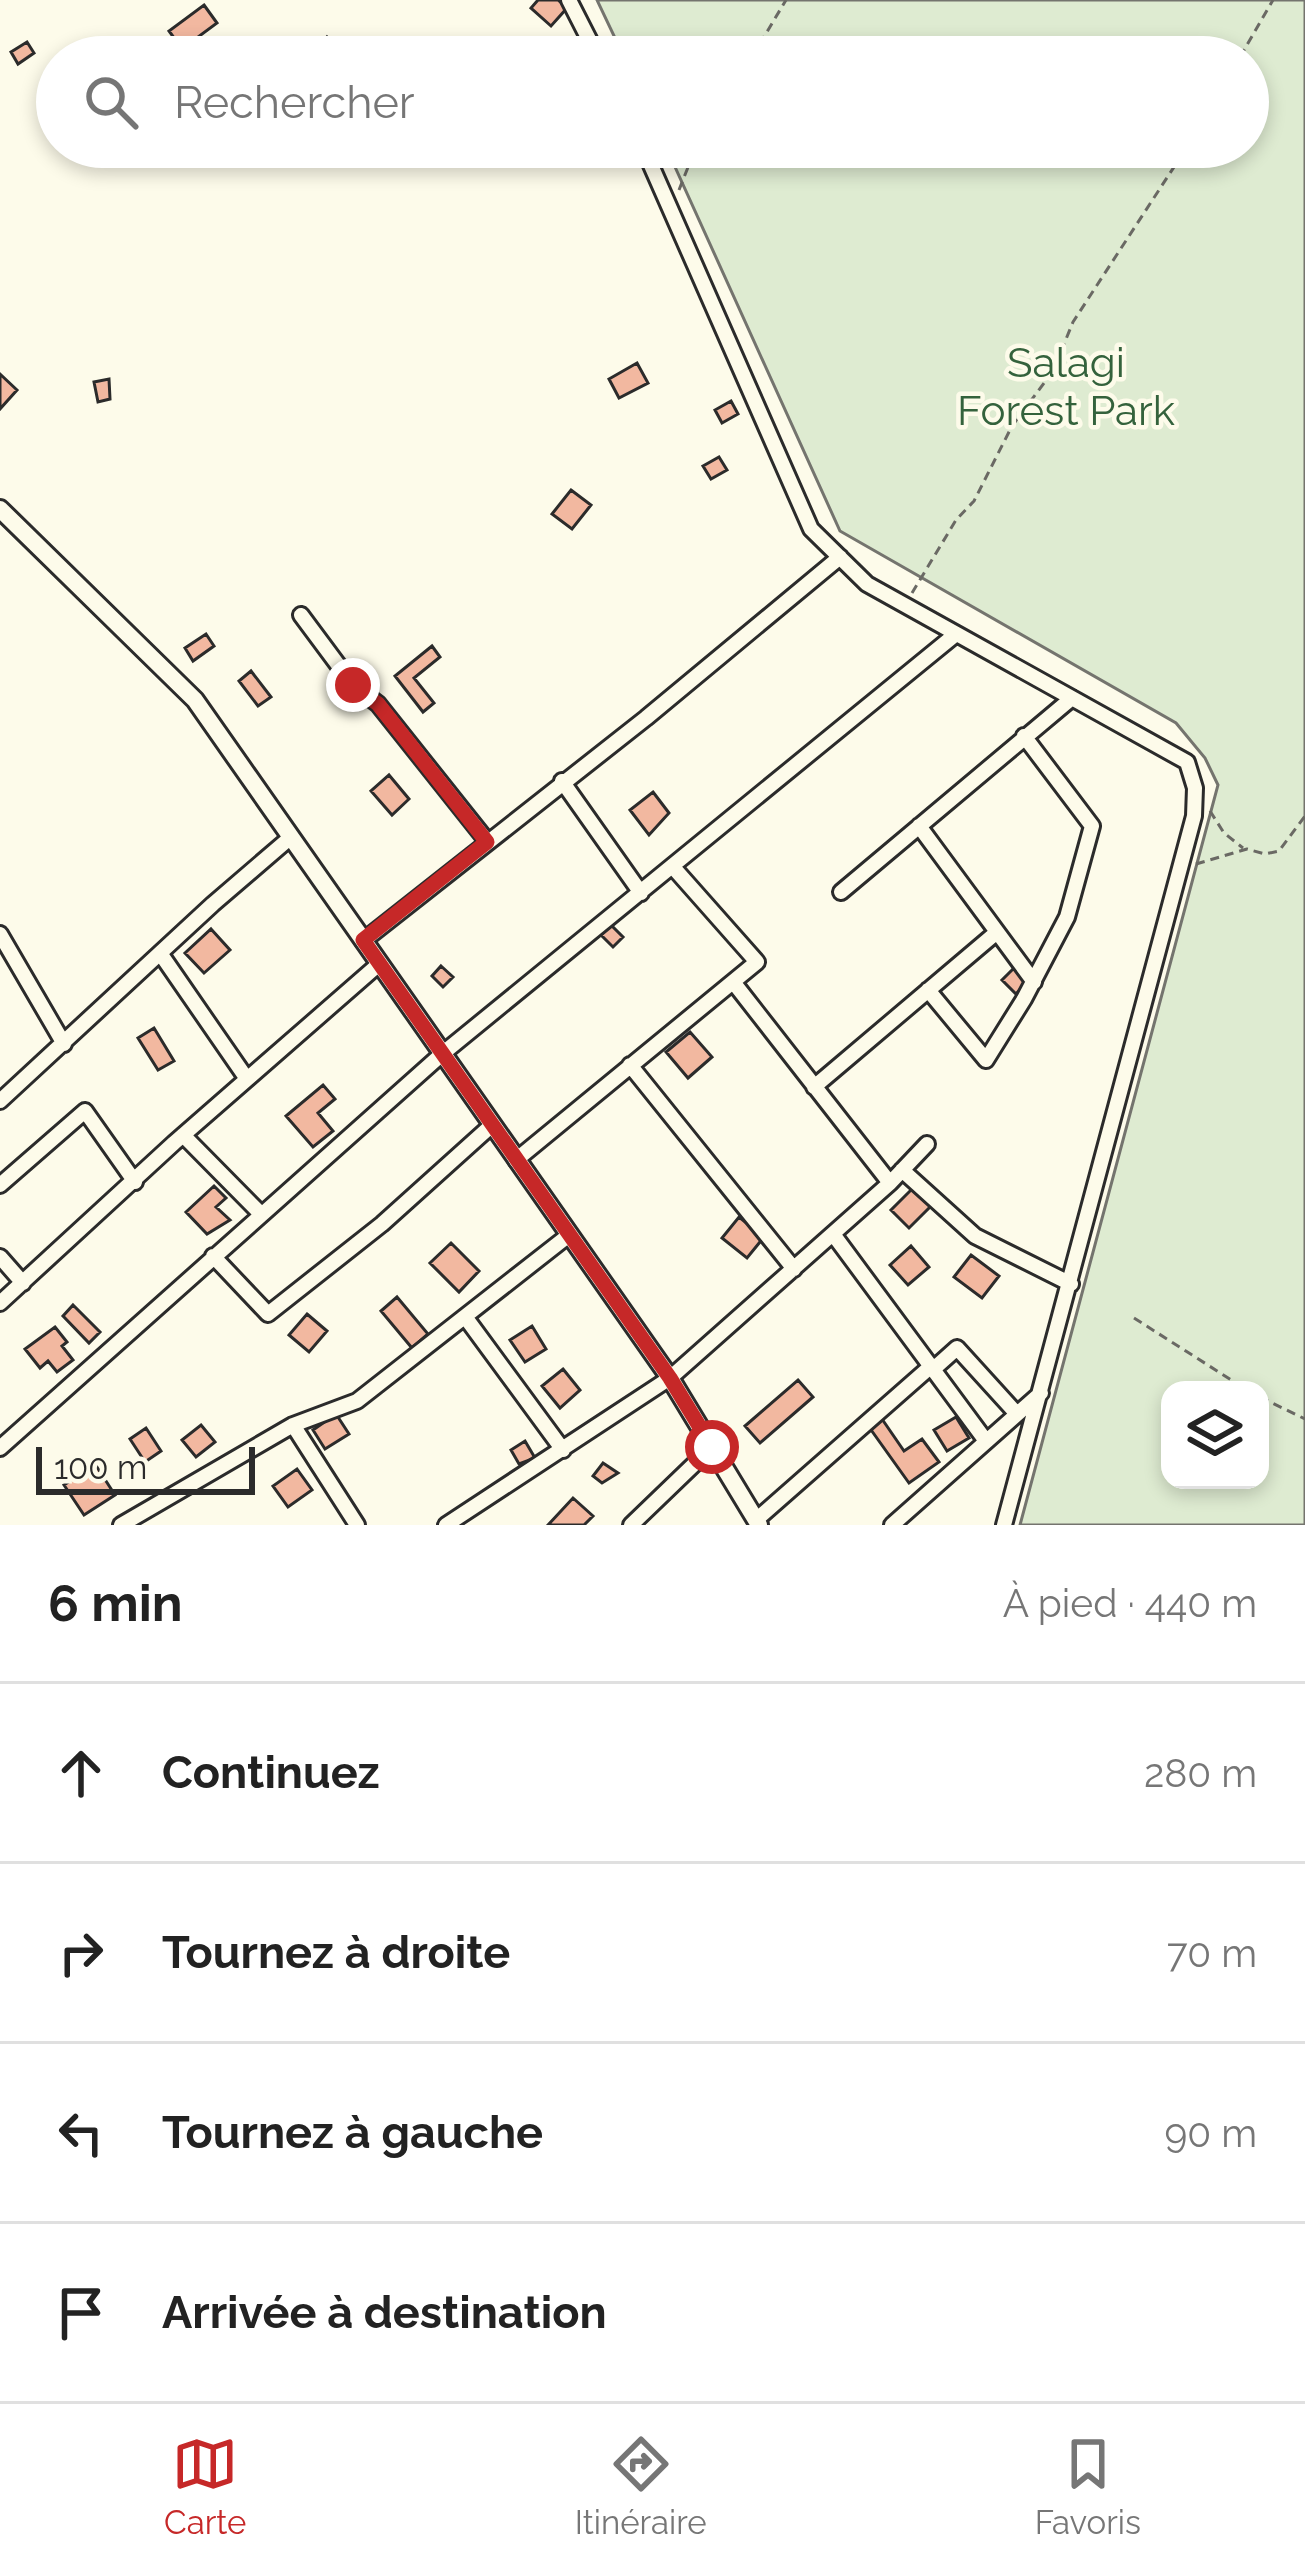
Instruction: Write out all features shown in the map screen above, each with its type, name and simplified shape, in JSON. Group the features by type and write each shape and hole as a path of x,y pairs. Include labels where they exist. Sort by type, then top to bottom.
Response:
{"street":[{"path":"569,0 587,36"},
{"path":"653,168 811,529 867,584 1186,762 1195,788 1194,816 1004,1525"},
{"path":"0,509 194,700 670,1378 758,1522 928,1367 938,1365 957,1348 1017,1414"},
{"path":"363,940 646,718 840,557"},
{"path":"301,615 353,685 378,704 487,842"},
{"path":"0,1448 442,1054 956,634"},
{"path":"841,892 1072,698"},
{"path":"928,990 986,1060 1067,917 1092,826 1024,736"},
{"path":"562,781 641,893"},
{"path":"919,826 1034,982"},
{"path":"0,1101 291,837"},
{"path":"516,1160 757,962 674,867"},
{"path":"814,1087 998,932"},
{"path":"0,934 64,1044"},
{"path":"160,953 247,1079"},
{"path":"0,1303 379,964"},
{"path":"734,983 890,1183"},
{"path":"630,1064 794,1269"},
{"path":"0,1185 85,1111 134,1182"},
{"path":"213,1256 268,1314 382,1224 492,1125"},
{"path":"183,1136 261,1214"},
{"path":"446,1525 670,1378 890,1183 927,1144"},
{"path":"902,1170 974,1235 1071,1284"},
{"path":"833,1234 986,1441"},
{"path":"121,1525 293,1425 357,1401 569,1235"},
{"path":"0,1257 22,1282"},
{"path":"466,1318 563,1450"},
{"path":"892,1525 1042,1392"},
{"path":"293,1425 357,1525"},
{"path":"631,1525 712,1447"}],"path":[{"path":"765,36 786,0"},
{"path":"1252,36 1273,0"},
{"path":"671,206 687,168"},
{"path":"905,605 956,520 974,501 1012,426 1053,370 1073,322 1173,168"},
{"path":"1195,788 1224,832 1245,849 1265,854 1279,851 1305,816"},
{"path":"1180,869 1245,849"},
{"path":"1134,1318 1235,1381"},
{"path":"1269,1401 1305,1419"}],"green space":[{"name":"Salagi Forest Park","path":"597,0 1305,0 1305,1525 1020,1525 1218,785 1205,758 1176,723 840,531 676,168 1269,168 1269,36 614,36"}],"building":[{"path":"538,0 558,0 567,8 551,26 531,8"},
{"path":"204,5 217,23 200,36 173,36 169,31"},
{"path":"27,42 34,53 18,64 11,52"},
{"path":"637,363 648,383 619,398 609,379"},
{"path":"0,374 17,390 0,409"},
{"path":"109,379 110,399 98,402 94,382"},
{"path":"731,401 738,414 722,423 715,410"},
{"path":"719,457 727,470 711,479 703,466"},
{"path":"571,490 591,505 572,529 552,514"},
{"path":"206,634 214,646 193,661 185,648"},
{"path":"432,646 440,657 414,678 434,703 423,712 395,676"},
{"path":"251,671 271,697 258,706 239,681"},
{"path":"389,775 409,799 392,815 371,791"},
{"path":"653,792 669,813 649,835 630,810"},
{"path":"611,925 623,937 613,947 601,935"},
{"path":"211,929 230,950 204,973 185,953"},
{"path":"441,966 453,977 443,987 432,976"},
{"path":"1014,968 1028,981 1016,994 1002,980"},
{"path":"154,1028 174,1061 158,1070 138,1038"},
{"path":"690,1032 712,1057 688,1078 666,1052"},
{"path":"323,1085 335,1099 318,1113 333,1131 313,1147 286,1116"},
{"path":"214,1186 226,1198 216,1207 230,1220 207,1234 186,1212"},
{"path":"913,1188 931,1206 909,1228 891,1210"},
{"path":"739,1217 764,1237 747,1258 722,1238"},
{"path":"451,1243 479,1271 459,1292 430,1263"},
{"path":"911,1246 929,1267 908,1285 890,1265"},
{"path":"971,1255 999,1276 982,1298 954,1277"},
{"path":"397,1297 428,1334 412,1348 381,1311"},
{"path":"73,1305 100,1332 89,1343 63,1316"},
{"path":"307,1314 327,1331 309,1352 289,1335"},
{"path":"532,1326 546,1349 525,1362 510,1340"},
{"path":"55,1327 73,1360 57,1372 48,1361 40,1368 25,1349"},
{"path":"563,1369 580,1390 560,1408 542,1386"},
{"path":"798,1380 813,1397 760,1443 745,1426"},
{"path":"336,1414 349,1434 325,1449 313,1430"},
{"path":"956,1417 969,1438 947,1451 934,1430"},
{"path":"882,1419 904,1451 922,1439 939,1462 909,1483 869,1427"},
{"path":"201,1425 215,1442 196,1457 182,1440"},
{"path":"146,1428 161,1451 145,1462 130,1439"},
{"path":"525,1441 535,1458 519,1464 511,1450"},
{"path":"603,1463 618,1473 602,1483 593,1476"},
{"path":"95,1464 115,1495 84,1515 64,1485"},
{"path":"297,1469 312,1490 288,1507 273,1486"},
{"path":"573,1498 593,1516 584,1525 548,1525"}],"route":[{"path":"353,685 378,704 487,842 363,940 670,1378 712,1447"}]}
